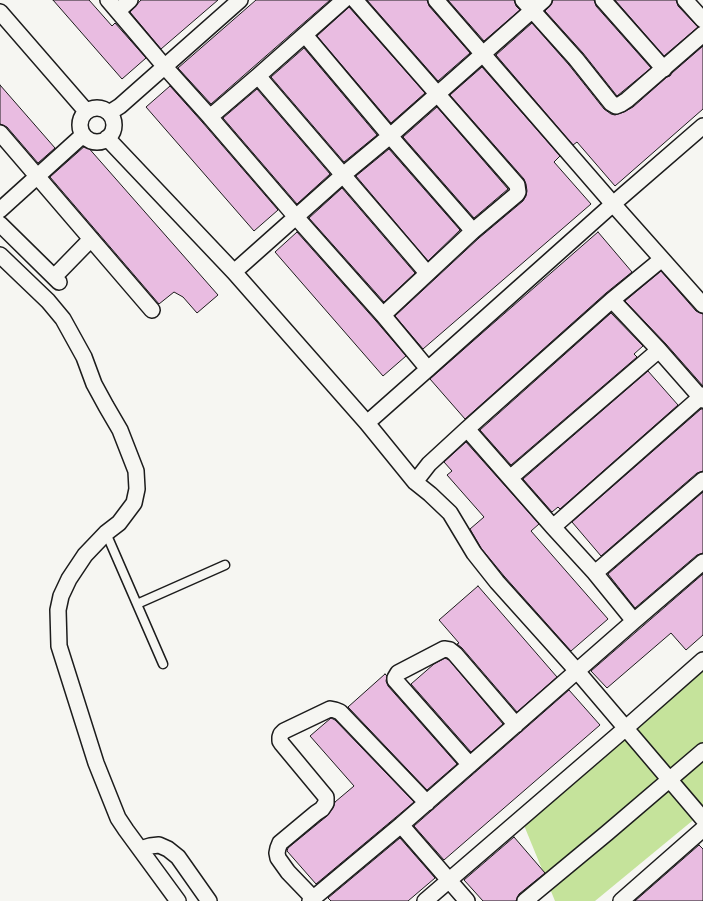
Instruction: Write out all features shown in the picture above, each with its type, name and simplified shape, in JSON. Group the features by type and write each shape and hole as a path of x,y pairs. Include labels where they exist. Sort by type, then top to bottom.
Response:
{"street":[{"path":"130,0 113,5 165,67 383,315 428,369"},
{"path":"108,113 120,106 240,0"},
{"path":"210,117 344,0"},
{"path":"355,0 517,184 518,192 473,231 383,315"},
{"path":"436,0 703,305"},
{"path":"234,272 483,54 527,5 544,0"},
{"path":"603,0 664,68"},
{"path":"685,0 703,20"},
{"path":"527,5 576,59 611,103 616,106 621,104 703,34"},
{"path":"0,12 86,111"},
{"path":"305,35 473,231"},
{"path":"258,76 427,273"},
{"path":"94,108 102,108 112,118 112,132 107,138 102,141 95,141 88,139 83,135 80,122 86,111 94,108"},
{"path":"367,423 703,126"},
{"path":"0,133 152,310"},
{"path":"0,210 83,135"},
{"path":"107,138 234,272 367,423 415,482 450,513 474,553 497,582 626,728 703,819"},
{"path":"0,224 57,280 91,239"},
{"path":"0,255 48,301 63,319 84,357 94,384 120,430 136,471 138,489 134,504 118,523 85,555 69,578 61,596 58,610 59,646 96,764 118,818 178,901"},
{"path":"415,482 429,464 467,429 612,300 662,259"},
{"path":"553,527 702,397 612,300"},
{"path":"510,478 659,350"},
{"path":"467,429 595,573 634,621"},
{"path":"595,573 703,480"},
{"path":"427,803 340,712 330,709 281,734 280,741 282,744 326,797 326,803 322,809 280,843 277,853 278,858 288,872 311,900 427,803 703,562"},
{"path":"470,765 395,680 398,673 444,649 450,650 516,725"},
{"path":"425,901 703,660"},
{"path":"525,901 703,751"},
{"path":"401,825 467,901"},
{"path":"621,901 703,829"},
{"path":"140,849 159,845 168,849 178,857 209,901"}],"lane":[{"path":"106,533 164,664"},
{"path":"137,604 225,565"}],"green space":[{"path":"703,661 703,812 595,901 555,901 521,818"}],"building":[{"path":"53,0 89,0 112,26 115,23 146,58 122,79"},
{"path":"141,0 218,0 161,49 130,12"},
{"path":"256,0 330,0 211,104 178,68"},
{"path":"367,0 427,0 429,6 470,53 438,81"},
{"path":"448,0 514,0 516,6 520,10 484,41"},
{"path":"553,0 594,0 596,6 651,68 617,96 583,53 545,11"},
{"path":"615,0 676,0 678,6 698,27 664,56"},
{"path":"349,7 425,93 391,123 317,36"},
{"path":"532,23 569,65 604,109 615,115 633,107 703,46 703,109 615,186 577,142 573,145 496,55"},
{"path":"304,48 377,135 344,162 271,77"},
{"path":"482,67 560,156 554,162 591,204 423,349 395,316 479,238 523,201 526,196 527,191 524,179 450,95"},
{"path":"0,85 55,148 38,163 7,127 0,124"},
{"path":"170,86 278,210 254,231 146,107"},
{"path":"257,89 330,174 297,204 223,118"},
{"path":"437,107 508,189 474,218 403,137"},
{"path":"86,145 218,295 197,313 183,297 174,292 159,304 50,177"},
{"path":"389,149 460,230 428,261 356,176"},
{"path":"342,188 415,273 384,302 309,218"},
{"path":"297,232 406,356 383,376 275,252"},
{"path":"598,232 632,272 606,293 465,419 430,379"},
{"path":"661,271 696,311 703,314 703,386 625,301"},
{"path":"611,313 643,346 634,354 637,357 511,465 480,430"},
{"path":"648,371 678,405 560,509 558,507 552,512 523,479"},
{"path":"701,409 703,409 703,471 697,473 601,556 572,522"},
{"path":"466,442 539,524 531,531 608,619 571,651 504,576 481,548 470,529 484,517 447,475 452,471 444,462"},
{"path":"703,492 703,553 697,555 635,608 608,574"},
{"path":"703,574 703,635 686,650 671,633 607,688 591,671"},
{"path":"478,586 557,677 517,712 457,644 459,643 439,620"},
{"path":"445,658 449,660 503,724 471,752 411,684 434,664"},
{"path":"385,674 387,676 386,681 388,686 457,764 427,790 348,707"},
{"path":"569,690 600,725 444,860 414,826"},
{"path":"331,718 335,720 414,802 316,884 287,851 288,848 327,816 333,808 335,802 354,786 310,736"},
{"path":"514,837 545,873 519,894 516,901 483,901 464,880"},
{"path":"400,838 435,878 408,901 331,901 328,898"},
{"path":"699,845 703,849 703,901 635,901"}]}
